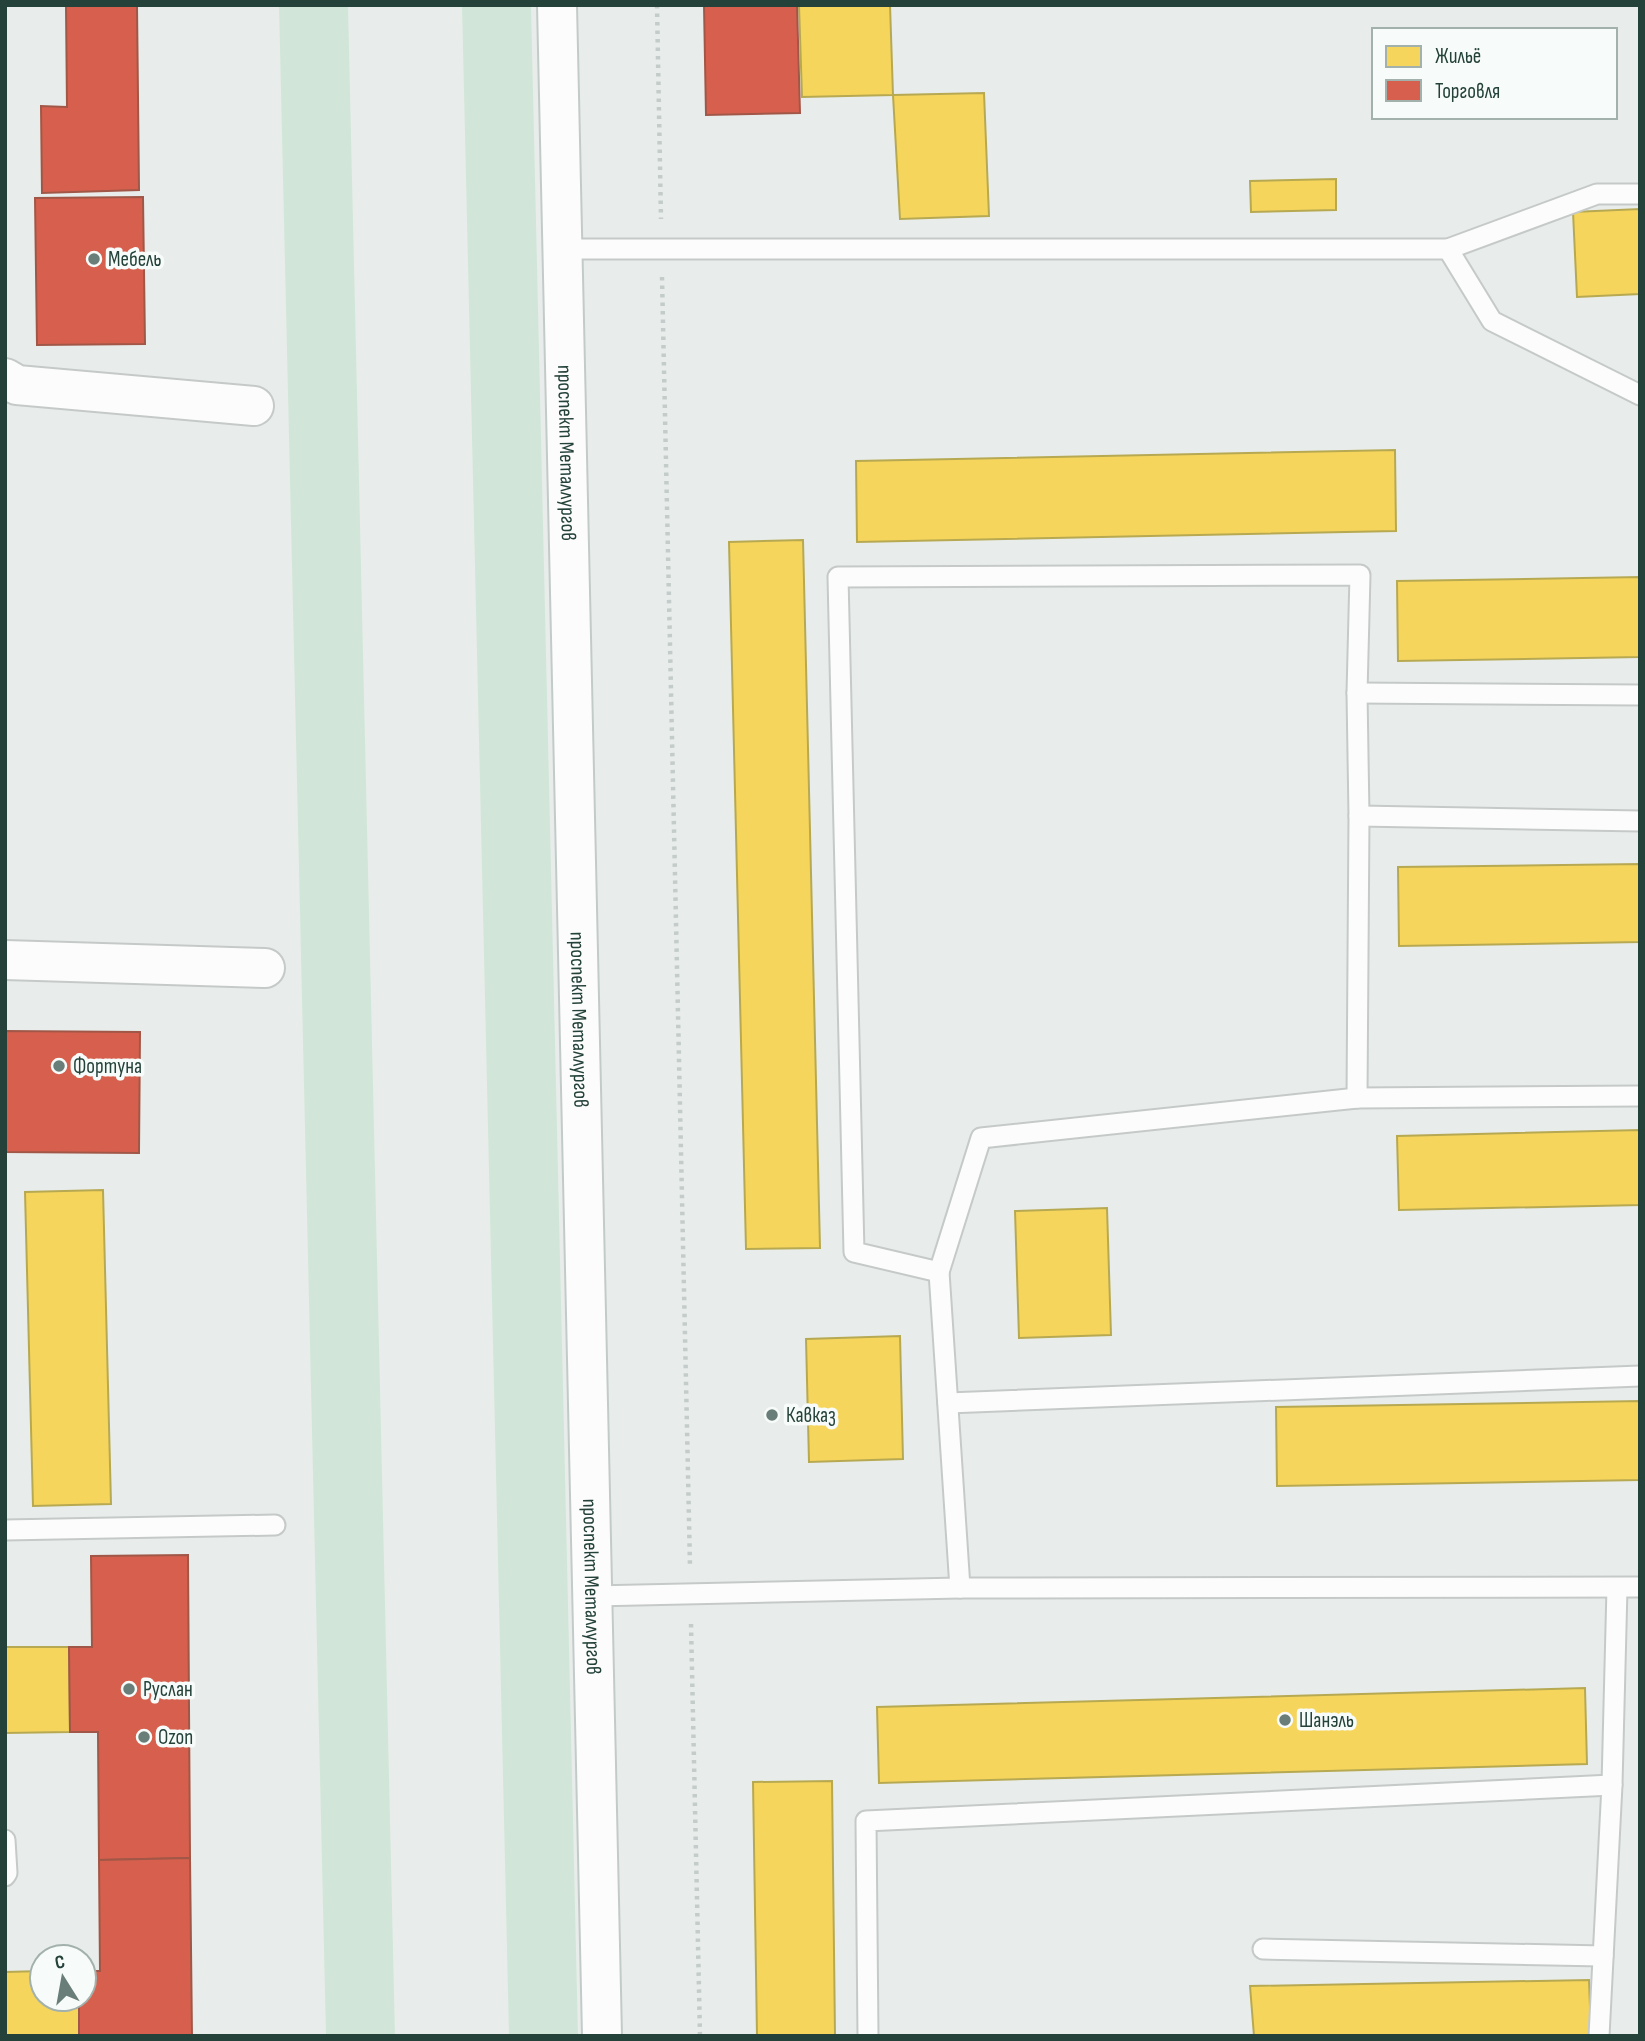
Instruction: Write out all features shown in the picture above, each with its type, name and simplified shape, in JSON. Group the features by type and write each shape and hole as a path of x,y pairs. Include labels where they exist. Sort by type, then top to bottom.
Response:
{"main road":[{"name":"проспект Металлургов","path":"557,5 602,2036"},
{"path":"9,385 254,406"},
{"path":"5,960 265,968"}],"lane":[{"path":"563,248 1448,249 1597,194 1640,194"},
{"path":"1448,249 1492,321 1640,395"},
{"path":"939,1272 854,1252 838,577 1360,575 1357,693 1357,1098"},
{"path":"1357,693 1640,695"},
{"path":"1359,816 1640,821"},
{"path":"960,1588 939,1272 981,1138 1357,1098 1640,1096"},
{"path":"948,1403 1640,1376"},
{"path":"5,1530 275,1525"},
{"path":"593,1596 960,1588 1640,1587"},
{"path":"1599,2036 1612,1785 1617,1588"},
{"path":"868,2036 866,1821 1612,1785"},
{"path":"5,1840 5,1876"},
{"path":"1263,1949 1603,1956"}],"path":[{"path":"657,5 700,2036"}],"green space":[{"path":"279,5 348,5 395,2036 326,2036"},
{"path":"462,5 531,5 578,2036 509,2036"}],"building: Жильё":[{"path":"799,5 890,5 893,95 802,97"},
{"path":"984,93 989,216 900,219 893,95"},
{"path":"1336,179 1336,210 1251,212 1250,181"},
{"path":"1640,209 1640,294 1577,297 1573,212"},
{"path":"1395,450 1396,531 857,542 856,461"},
{"path":"803,540 820,1248 746,1249 729,542"},
{"path":"1640,577 1640,657 1398,661 1397,581"},
{"path":"1640,864 1640,942 1399,946 1398,867"},
{"path":"1640,1130 1640,1205 1399,1210 1397,1136"},
{"path":"103,1190 111,1504 33,1506 25,1192"},
{"path":"1107,1208 1111,1335 1019,1338 1015,1211"},
{"path":"900,1336 903,1459 809,1462 806,1339"},
{"path":"1640,1401 1640,1480 1277,1486 1276,1407"},
{"path":"5,1647 69,1647 70,1732 5,1733"},
{"path":"1585,1688 1587,1764 879,1783 877,1707"},
{"path":"832,1781 835,2036 757,2036 753,1782"},
{"path":"28,1971 28,2013 79,2013 79,2036 5,2036 5,1972"},
{"path":"1589,1980 1591,2036 1254,2036 1250,1986"}],"building: Торговля":[{"path":"66,5 137,5 139,190 42,193 41,106 67,107"},
{"path":"704,5 797,5 800,113 706,115"},
{"path":"143,197 145,344 37,345 35,198"},
{"path":"5,1031 140,1032 139,1153 5,1152"},
{"name":"Руслан","path":"188,1555 190,1858 99,1860 98,1732 70,1732 69,1647 92,1647 91,1556"},
{"path":"190,1858 192,2036 79,2036 79,2013 98,2013 99,1860"}],"place":[{"name":"Мебель","path":"94,259"},
{"name":"Фортуна","path":"59,1066"},
{"name":"Кавказ","path":"772,1415"},
{"name":"Руслан","path":"129,1689"},
{"name":"Шанэль","path":"1285,1720"},
{"name":"Ozon","path":"144,1737"}]}
